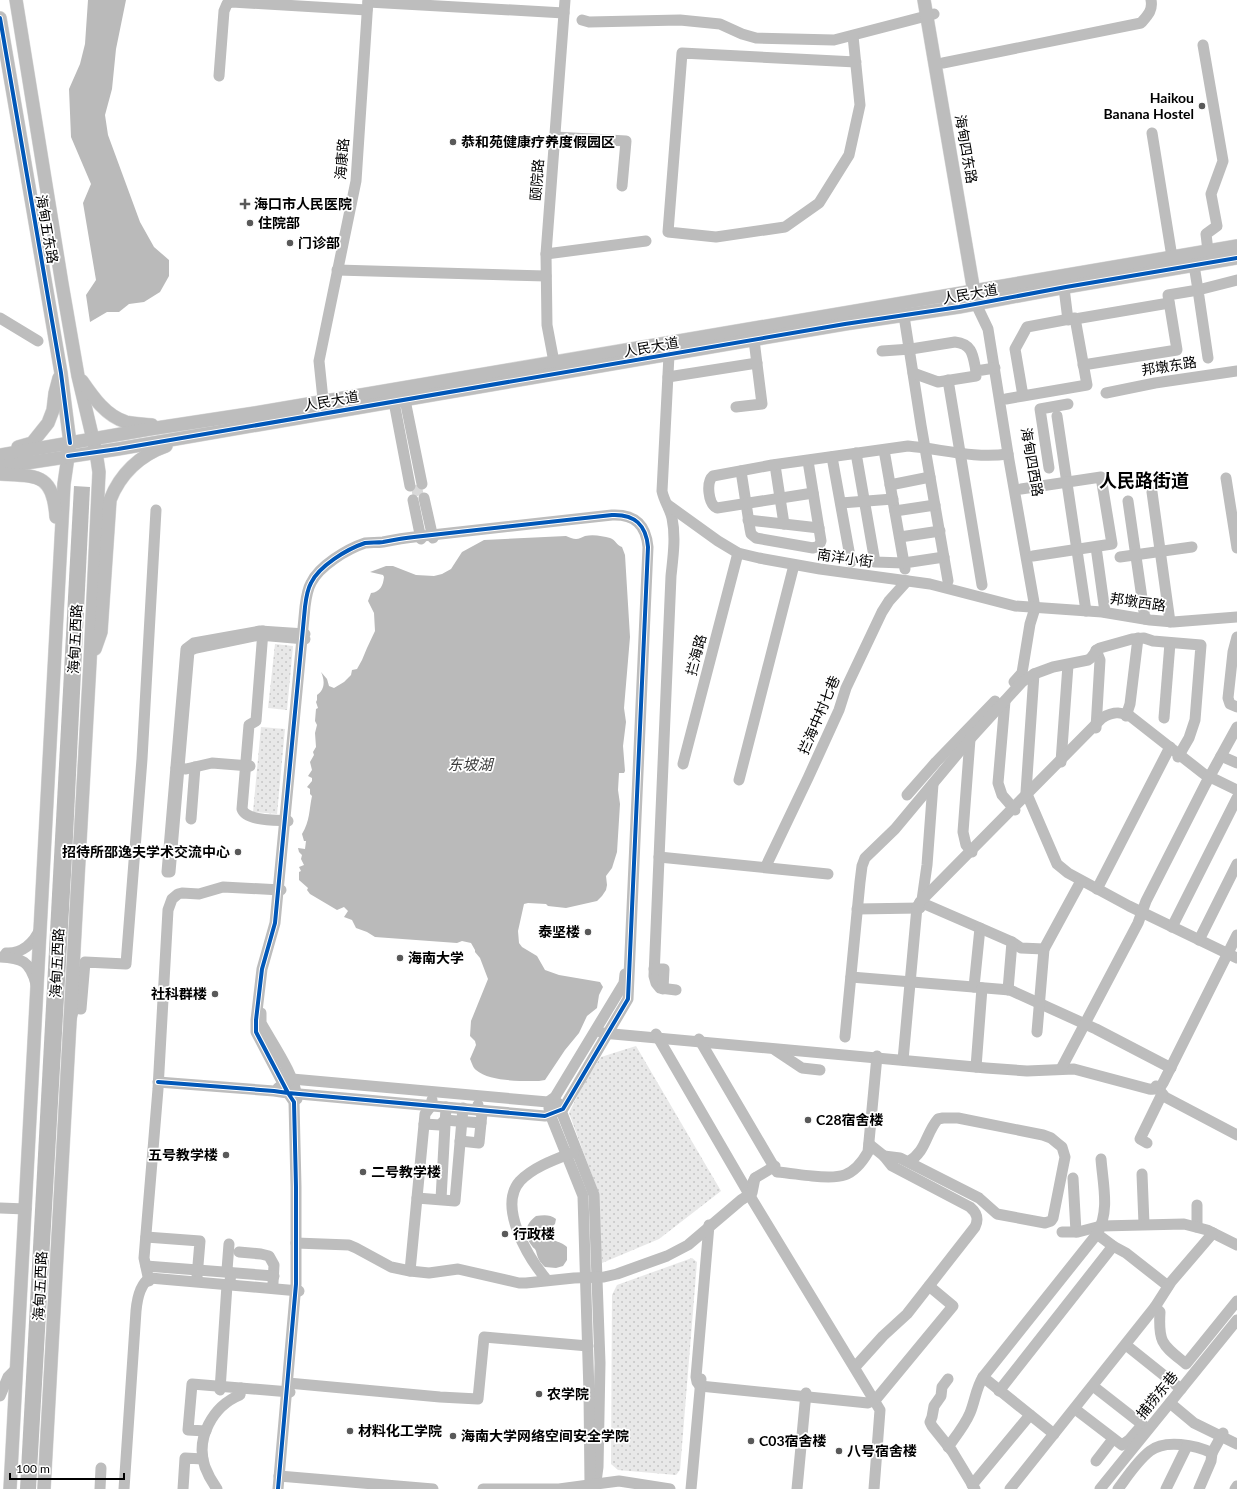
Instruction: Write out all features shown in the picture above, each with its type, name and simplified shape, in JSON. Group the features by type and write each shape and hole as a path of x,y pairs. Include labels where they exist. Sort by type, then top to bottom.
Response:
{"main road":[{"name":"海甸五东路","path":"16,0 78,376 93,439"},
{"name":"海甸四东路","path":"924,0 931,15 943,63 980,303"},
{"name":"海甸四东路","path":"932,0 931,15 978,290"},
{"name":"海甸五东路","path":"0,18 61,373 69,450"},
{"name":"人民大道","path":"0,455 69,450 96,452 183,437 324,407 554,362 1237,246"},
{"name":"人民大道","path":"0,467 69,450 93,439 167,426 255,414 400,401 1237,258"},
{"path":"0,455 32,443 48,423 53,410 55,393 61,373"},
{"path":"78,376 103,408 119,419 127,422 167,426"},
{"path":"90,662 101,632 109,506 112,494 120,480 136,463 151,452 183,437"},
{"name":"海甸五西路","path":"44,1489 90,662 99,472 93,439"},
{"name":"海甸五西路","path":"10,1489 64,484 69,450"},
{"path":"0,474 26,476 40,479 49,488 54,497 56,530 52,620 54,678"}],"street":[{"name":"颐院路","path":"554,362 547,324 546,254 565,0"},
{"path":"943,63 1141,23 1149,15 1153,7 1153,0"},
{"path":"219,76 224,11 227,4 232,2 368,4 564,14"},
{"name":"海康路","path":"324,407 319,361 356,181 368,4"},
{"path":"582,20 590,22 680,20 720,24 742,34 756,38 834,40 931,15"},
{"path":"853,36 856,62 860,105 849,156 819,202 785,227 716,237 668,232 682,53 856,62"},
{"path":"768,57 769,38"},
{"path":"1203,45 1223,161 1211,194 1217,226 1206,234 1208,251"},
{"path":"1152,133 1172,257"},
{"path":"555,137 626,141 622,186"},
{"path":"546,254 646,241"},
{"path":"1194,265 1208,358"},
{"path":"338,270 546,276"},
{"path":"1083,366 1177,350 1168,295 1198,290 1237,280"},
{"path":"1006,399 1086,385 1083,366 1064,288"},
{"name":"海甸四西路","path":"980,303 988,329 1008,454 1039,608"},
{"name":"海甸四西路","path":"980,303 994,328 1033,556 1039,608"},
{"path":"1023,396 1015,349 1028,327 1169,303"},
{"path":"904,316 948,581"},
{"path":"0,318 38,341"},
{"path":"736,407 762,404 754,340"},
{"path":"882,351 909,349 955,342 965,344 970,348 976,376 938,382 913,373"},
{"path":"669,355 662,485 663,497 672,516 674,530 674,555 671,576 654,978 660,988 676,990"},
{"path":"668,377 757,363"},
{"path":"976,371 995,368"},
{"name":"邦墩东路","path":"1106,393 1155,383 1237,371"},
{"path":"948,380 982,585"},
{"path":"400,401 416,485"},
{"path":"1050,468 1040,408 1068,404"},
{"path":"1042,423 1057,419 1086,610"},
{"path":"814,493 717,508 712,503 709,484 710,479 713,476 775,465 908,446 961,454 992,456 1008,454"},
{"path":"884,450 904,566"},
{"path":"856,453 875,562 904,566 944,557"},
{"path":"832,457 851,562"},
{"path":"741,471 751,534 756,538 813,548 819,546 821,541 808,461"},
{"path":"775,465 784,524"},
{"path":"1021,489 1101,477 1112,544 1033,556"},
{"path":"890,485 930,478"},
{"path":"1226,478 1236,541"},
{"path":"1152,492 1170,622"},
{"path":"841,503 893,499"},
{"path":"1128,501 1145,619"},
{"path":"419,502 426,537"},
{"name":"南洋小街","path":"665,503 718,541 738,553 794,565 948,588 1015,606 1039,608"},
{"path":"895,511 935,505"},
{"path":"69,1028 74,1008 81,1009 85,962 126,964 142,759 156,510"},
{"path":"281,1481 297,1292 300,1187 287,1088 261,1021 264,980 277,928 279,892 308,591 311,581 319,572 343,553 364,544 619,515 628,516 636,520 647,537 648,548 628,1000 563,1108 545,1116 431,1106 287,1088"},
{"path":"426,537 619,519 634,523 643,538 644,546 624,983 596,1031 552,1099"},
{"path":"748,520 819,528"},
{"path":"900,538 940,531"},
{"path":"1096,546 1105,612"},
{"path":"1120,557 1192,547"},
{"name":"拦海路","path":"683,764 738,553"},
{"path":"739,780 794,565"},
{"name":"拦海中村七巷","path":"766,866 827,738 846,688 864,648 889,601 907,581"},
{"path":"907,795 936,762 1022,673 1030,624 1039,608"},
{"name":"邦墩西路","path":"1039,608 1105,612 1170,622 1237,617"},
{"path":"177,768 167,872 170,872 185,651 191,644 223,645 265,633 304,637"},
{"path":"265,633 256,721 249,725 246,806 248,811 253,814 286,819"},
{"path":"1237,637 1233,652 1228,698 1230,704 1237,707"},
{"path":"1126,715 1130,704 1138,638"},
{"path":"845,1036 862,868 866,858 895,829 970,740 1022,682 1034,674 1053,667 1068,665 1090,659 1096,650 1100,648 1138,638 1170,643 1201,645 1195,720 1189,738 1179,756"},
{"path":"1164,718 1170,643"},
{"path":"1096,650 1100,660 1096,727"},
{"path":"1061,761 1068,665"},
{"path":"1034,674 1026,789 1027,796 1057,864 1064,871 1081,881 1143,913 1230,954"},
{"path":"1005,701 998,783 1002,795 1014,809"},
{"path":"920,904 1061,761 1096,727 1109,717 1126,715 1211,779 1237,794"},
{"path":"1064,1067 1141,924 1146,901 1235,737 1237,727"},
{"path":"970,740 963,832 965,843 971,852"},
{"path":"1097,889 1170,749"},
{"path":"1224,755 1237,760"},
{"path":"1224,755 1237,763"},
{"path":"177,768 186,769 212,763 248,766"},
{"path":"191,819 196,766"},
{"path":"1211,779 1237,790"},
{"path":"905,1058 920,904 927,865 933,784"},
{"path":"1172,927 1237,798"},
{"path":"659,857 766,866 828,874"},
{"path":"1199,940 1237,864"},
{"path":"1037,1032 1044,949 1081,881"},
{"path":"125,1489 139,1309 143,1292 150,1280 147,1258 147,1237 160,1082 168,910 172,899 178,894 199,894 214,888 223,887 279,892"},
{"path":"858,909 920,904 980,928 1012,942 1021,948 1044,949"},
{"path":"0,952 13,953 24,949 36,937 41,926"},
{"path":"976,1065 980,928"},
{"path":"1230,954 1237,929"},
{"path":"1148,1143 1140,1140 1159,1090 1230,954 1237,935"},
{"path":"1008,990 1012,942"},
{"path":"0,957 20,959 27,963 32,971 37,989"},
{"path":"851,977 1008,990 1086,1025 1170,1067"},
{"path":"596,1031 877,1057 905,1058 1027,1071 1064,1067 1149,1089 1159,1090 1237,1135"},
{"path":"659,1036 750,1192 884,1410 878,1489"},
{"path":"700,1040 778,1172 832,1178 844,1176 862,1163 868,1152 877,1057"},
{"path":"771,1047 802,1068 820,1070"},
{"path":"160,1082 287,1088 432,1091 479,1096 552,1099"},
{"path":"410,1271 425,1114 431,1106 432,1091"},
{"path":"460,1142 480,1143 482,1113 478,1110 479,1096"},
{"path":"552,1099 567,1155 583,1196 600,1363 598,1467 593,1487"},
{"path":"441,1200 446,1107"},
{"path":"417,1198 455,1201 463,1108"},
{"path":"556,1112 578,1151 594,1194 588,1346 593,1487"},
{"path":"908,1162 915,1158 920,1152 934,1123 938,1119 944,1118 958,1118 1051,1138 1062,1147 1065,1157 1053,1218 1045,1223 997,1214 977,1215"},
{"path":"424,1124 440,1125 445,1120"},
{"path":"445,1120 481,1123"},
{"path":"869,1144 884,1156 892,1166 970,1207 977,1215"},
{"path":"547,1280 536,1266 522,1237 513,1216 512,1200 517,1186 526,1176 578,1151"},
{"path":"884,1156 900,1158 979,1198 997,1214"},
{"path":"948,1447 966,1421 979,1383 983,1377 1099,1230 1105,1207 1101,1160"},
{"path":"298,1243 349,1245 391,1267 410,1271 428,1273 458,1269 519,1283 604,1277 617,1274 667,1256 688,1245 737,1198 750,1192 755,1178 774,1166"},
{"path":"1142,1174 1144,1224"},
{"path":"1073,1178 1076,1232"},
{"path":"1197,1206 1197,1227"},
{"path":"0,1208 25,1213"},
{"path":"0,1214 25,1213"},
{"path":"856,1366 883,1336 908,1314 975,1227 977,1215"},
{"path":"695,1489 711,1223"},
{"path":"1062,1232 1099,1230 1144,1224 1184,1224 1213,1233 1237,1245"},
{"path":"1099,1230 1113,1246 1168,1286"},
{"path":"1010,1489 1126,1345 1155,1307 1168,1286 1213,1233"},
{"path":"147,1237 200,1241 196,1284"},
{"path":"229,1244 227,1270 231,1273"},
{"path":"999,1391 1113,1246"},
{"path":"239,1252 269,1256 274,1265 273,1290"},
{"path":"148,1266 274,1276"},
{"path":"218,1388 226,1286 230,1281 231,1273"},
{"path":"150,1280 297,1292"},
{"path":"702,1383 800,1395 866,1398 876,1395 953,1306 929,1286"},
{"path":"1188,1363 1237,1301"},
{"path":"1155,1307 1160,1312 1159,1329 1162,1342 1171,1352 1186,1364 1188,1363 1197,1370"},
{"name":"捕捞东巷","path":"1100,1489 1145,1427 1171,1402 1237,1320"},
{"path":"206,1431 188,1430 192,1387 478,1399 484,1338 588,1346"},
{"path":"1126,1345 1181,1389"},
{"path":"0,1396 8,1377 17,1368"},
{"path":"983,1377 1054,1434"},
{"path":"948,1379 942,1387 941,1396 934,1406 930,1422 974,1487 1030,1415"},
{"path":"692,1489 702,1383"},
{"path":"1075,1408 1122,1446 1145,1427 1094,1386"},
{"path":"217,1489 207,1472 203,1459 203,1444 206,1431 210,1421 221,1406 240,1395 240,1390"},
{"path":"797,1489 800,1395"},
{"path":"874,1489 880,1410 876,1395"},
{"path":"1171,1402 1194,1423 1237,1440"},
{"path":"1222,1434 1237,1444"},
{"path":"1198,1489 1211,1461 1212,1453 1222,1434"},
{"path":"1096,1461 1114,1439"},
{"path":"1118,1489 1149,1452 1155,1448 1162,1446 1187,1446 1201,1448 1212,1453"},
{"path":"1166,1489 1187,1446"},
{"path":"183,1489 185,1458 203,1459"},
{"path":"100,1489 101,1468"},
{"path":"281,1481 394,1489"},
{"path":"281,1481 433,1489"},
{"path":"483,1489 559,1489 593,1487 619,1481 670,1489"},
{"path":"609,1489 624,1489"}],"shaded area":[{"path":"275,644 293,646 287,710 268,708"},
{"path":"261,727 285,729 277,814 253,812"},
{"path":"636,1046 721,1191 659,1239 602,1263 597,1189 569,1113 583,1084 601,1057"},
{"path":"692,1258 697,1262 680,1470 676,1475 618,1470 611,1464 612,1295 617,1285"}],"water":[{"path":"88,0 126,0 116,49 112,89 105,115 108,135 140,222 154,247 169,260 169,276 160,292 144,302 129,304 119,312 107,312 90,322 86,295 96,280 83,203 91,184 71,137 69,89 80,64 85,44"},
{"path":"74,486 90,487 72,857 36,1489 20,1489"},
{"name":"东坡湖","path":"591,535 610,538 622,547 625,555 630,637 624,708 626,722 623,746 625,771 624,773 619,773 618,790 620,804 617,852 612,868 606,876 606,890 602,896 597,901 566,908 548,906 546,904 524,904 518,931 519,943 522,947 537,956 545,970 559,975 600,982 603,987 599,995 597,1008 587,1016 579,1033 565,1050 545,1080 515,1081 498,1079 482,1074 473,1067 470,1059 476,1045 475,1041 470,1036 471,1021 488,979 480,958 475,952 471,943 462,941 457,943 375,937 356,928 352,920 344,917 348,911 344,907 337,910 310,894 307,890 308,888 299,880 299,872 301,871 299,867 304,865 301,859 302,855 298,848 305,849 306,841 304,841 302,834 308,820 312,796 310,794 310,789 307,787 312,781 312,778 308,776 312,770 310,762 316,747 315,733 317,725 315,721 316,709 318,708 316,702 317,695 320,693 324,685 321,672 327,679 329,686 334,688 344,682 351,675 352,670 357,669 362,660 375,631 374,613 368,601 371,593 380,588 384,577 383,575 370,572 386,566 393,566 416,575 434,576 451,569 462,552 484,540 566,536 576,539"},
{"path":"544,1215 554,1217 556,1219 555,1224 548,1230 548,1234 552,1239 567,1247 567,1260 563,1266 556,1268 545,1267 539,1260 536,1250 529,1242 526,1230 529,1223 536,1216"}],"tunnel":[{"path":"416,485 419,499"}],"cycle path":[{"path":"0,18 61,373 70,443"},
{"path":"68,456 118,449 845,324 959,307 1237,258"},
{"path":"158,1082 274,1091 288,1093 545,1116 563,1109 628,999 648,547 645,533 638,522 627,516 612,515 365,543 350,549 327,564 320,570 311,583 305,607 275,923 262,969 256,1020 256,1032 288,1093 294,1102 296,1284 278,1489"}],"place":[{"name":"Haikou Banana Hostel","path":"1202,106"},
{"name":"恭和苑健康疗养度假园区","path":"453,142"},
{"name":"海口市人民医院","path":"245,204"},
{"name":"住院部","path":"250,223"},
{"name":"门诊部","path":"290,243"},
{"name":"招待所邵逸夫学术交流中心","path":"238,852"},
{"name":"泰坚楼","path":"588,932"},
{"name":"海南大学","path":"400,958"},
{"name":"社科群楼","path":"215,994"},
{"name":"C28宿舍楼","path":"808,1120"},
{"name":"五号教学楼","path":"226,1155"},
{"name":"二号教学楼","path":"363,1172"},
{"name":"行政楼","path":"505,1234"},
{"name":"农学院","path":"539,1394"},
{"name":"材料化工学院","path":"350,1431"},
{"name":"海南大学网络空间安全学院","path":"453,1436"},
{"name":"C03宿舍楼","path":"751,1441"},
{"name":"八号宿舍楼","path":"839,1451"}],"district":[{"name":"人民路街道","path":"1144,481"}]}
